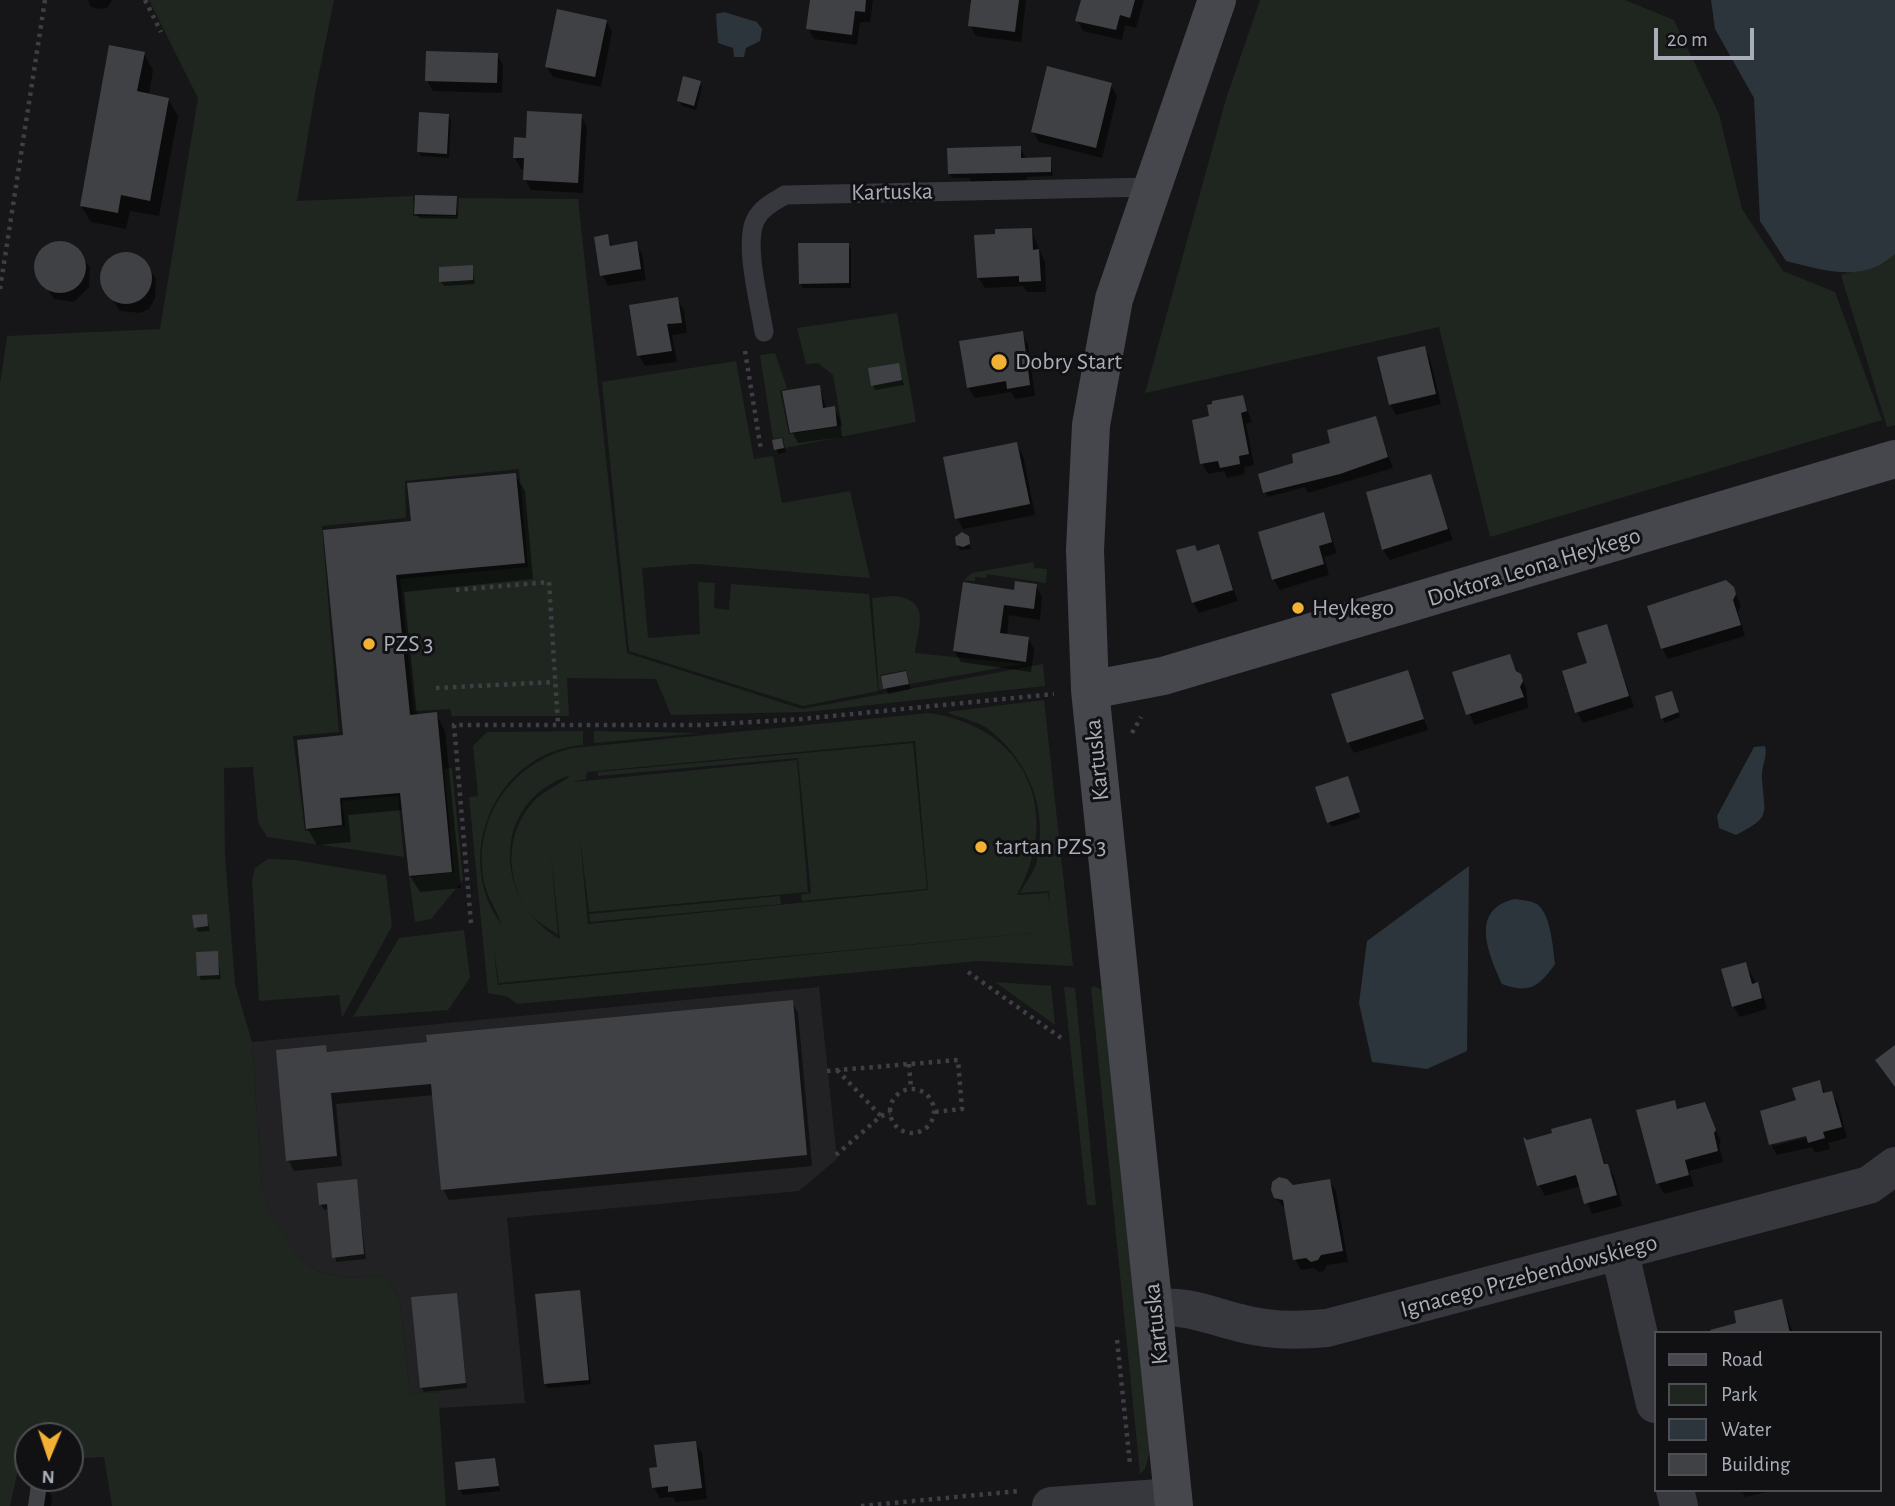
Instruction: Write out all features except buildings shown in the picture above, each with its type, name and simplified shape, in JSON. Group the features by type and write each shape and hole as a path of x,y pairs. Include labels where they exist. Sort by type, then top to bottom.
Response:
{"main road":[{"name":"Kartuska","path":"1174,1502 1154,1308 1074,692 1091,425 1114,299 1217,0"},
{"name":"Doktora Leona Heykego","path":"1074,692 1163,676 1895,459"}],"street":[{"name":"Ignacego Przebendowskiego","path":"1154,1308 1181,1306 1241,1324 1287,1332 1327,1328 1620,1253 1869,1185 1895,1166"},
{"path":"1620,1253 1654,1400"},
{"path":"1039,1498 1174,1502"}],"lane":[{"name":"Kartuska","path":"764,332 751,238 756,219 766,206 785,195 1151,187"}],"path":[{"path":"0,289 45,0"},
{"path":"145,0 161,32"},
{"path":"761,450 744,346 764,332"},
{"path":"456,590 549,582 558,724"},
{"path":"1129,744 1134,727 1145,712 1168,703 1163,676"},
{"path":"436,688 555,682"},
{"path":"471,923 454,724 728,724 1074,692"},
{"path":"968,972 1064,1040"},
{"path":"827,1070 958,1060 962,1109 934,1112"},
{"path":"909,1064 911,1089"},
{"path":"837,1070 881,1116"},
{"path":"911,1089 926,1095 934,1112 929,1126 913,1134 896,1127 890,1113 897,1095 911,1089"},
{"path":"836,1156 881,1116 890,1113"},
{"path":"861,1506 1039,1498"}],"shaded area":[{"path":"819,987 837,1159 799,1191 507,1218 525,1403 439,1408 437,1392 410,1394 400,1301 386,1276 345,1278 320,1272 301,1260 271,1216 262,1189 252,1042"}],"green space":[{"path":"149,0 334,0 297,201 413,196 413,216 458,216 459,198 578,199 627,653 802,709 1043,664 1045,686 806,712 671,715 656,679 567,678 569,716 452,716 450,709 414,711 400,579 528,567 519,469 405,481 406,518 322,526 339,732 293,736 305,831 345,826 342,801 398,796 404,857 267,837 258,822 253,767 224,768 225,855 235,984 252,1042 262,1189 271,1216 301,1260 320,1272 345,1278 386,1276 400,1301 410,1394 438,1392 446,1506 112,1506 104,1457 84,1458 84,1422 14,1422 14,1488 10,1506 0,1506 0,384 7,336 160,329 198,98"},
{"path":"1260,0 1625,0 1674,20 1719,114 1742,209 1783,271 1835,292 1882,420 1490,537 1439,327 1145,393 1226,99"},
{"path":"1895,254 1895,425 1887,427 1841,275 1885,263"},
{"path":"897,313 916,422 785,448 783,437 773,439 760,355 775,353 787,388 780,391 789,434 842,426 833,375 818,363 806,364 797,328"},
{"path":"736,361 754,459 773,456 782,503 850,491 870,578 695,564 642,568 648,638 700,634 698,582 715,583 714,608 729,610 731,584 869,594 878,691 803,706 629,651 602,382"},
{"path":"1033,562 1034,568 1047,569 1046,583 987,574 986,578 975,577 975,581 964,580 972,573"},
{"path":"872,598 905,598 918,608 920,624 915,653 1022,664 910,684 906,670 880,675 883,689 879,690"},
{"path":"1044,700 1073,966 979,961 517,1004 508,997 488,993 469,797 478,796 473,746 487,732 583,731 583,745 553,752 527,766 506,786 491,811 482,839 481,869 487,898 502,925 485,886 482,862 484,839 490,818 500,798 514,781 531,766 551,755 573,748 929,713 963,721 990,736 1012,755 1027,778 1035,804 1036,833 1030,864 1017,895 1048,893 1050,909 1049,891 1020,893 1036,864 1040,842 1038,806 1033,789 1026,773 1005,744 991,731 947,712","holes":["915,741 928,890 588,924 580,838 589,912 808,892 797,760 573,782 586,779 587,772","571,775 537,798 517,829 512,859 516,886 510,852 514,828 526,806 545,788","551,857 560,939 535,919 558,935","1052,931 498,985 493,946 499,983"]},
{"path":"594,731 701,733 594,743"},
{"path":"913,743 927,889 802,901 801,895 811,893 798,758 598,776 598,772"},
{"path":"452,768 463,880 431,919 415,922 409,877 454,872 444,769"},
{"path":"268,859 295,860 386,875 392,926 342,1018 339,995 259,1001 252,880 255,868"},
{"path":"780,896 781,904 590,922 589,914"},
{"path":"464,930 470,978 448,1010 353,1017 399,938"},
{"path":"995,982 1051,986 1055,1025"},
{"path":"1095,986 1103,991 1150,1451 1145,1469 1140,1474 1091,987"},
{"path":"1064,987 1075,988 1096,1205 1087,1205"}],"water":[{"path":"1711,0 1895,0 1895,254 1883,263 1857,272 1843,272 1786,261 1760,221 1754,98 1715,29"},
{"path":"724,12 757,22 762,29 760,41 746,48 744,57 734,57 733,48 718,43 716,14"},
{"path":"1765,746 1762,774 1764,813 1756,823 1736,835 1719,828 1717,816 1754,747"},
{"path":"1469,866 1467,1051 1427,1069 1372,1062 1359,1003 1367,941"},
{"path":"1515,899 1535,903 1542,909 1548,923 1555,964 1538,983 1526,988 1502,984 1486,934 1487,922 1492,912 1501,904"}],"place":[{"name":"Dobry Start","path":"999,362"},
{"name":"Heykego","path":"1298,608"},
{"name":"PZS 3","path":"369,644"},
{"name":"tartan PZS 3","path":"981,847"}]}
